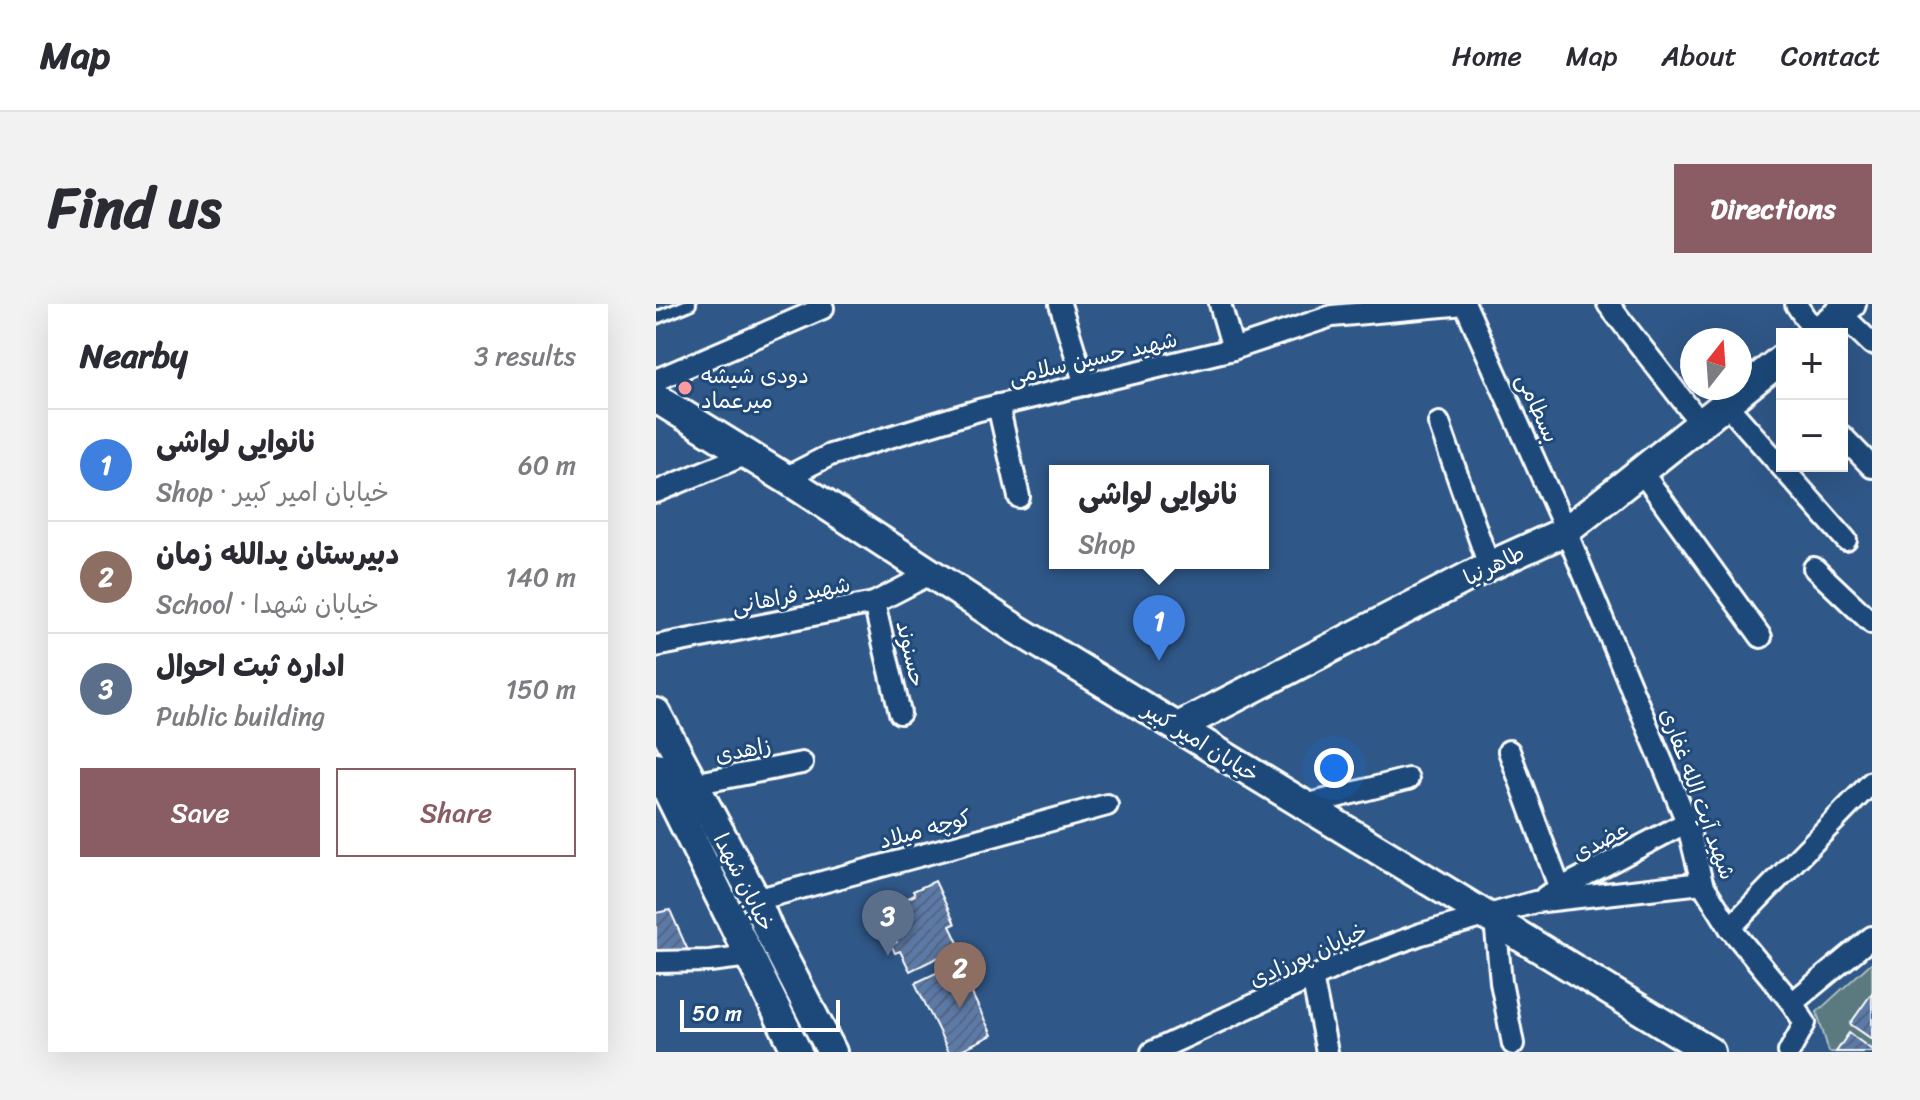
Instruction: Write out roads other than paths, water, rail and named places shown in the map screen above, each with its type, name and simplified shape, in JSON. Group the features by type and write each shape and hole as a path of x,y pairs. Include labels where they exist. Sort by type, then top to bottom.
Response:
{"main road":[{"path":"1822,328 1846,308"},
{"name":"طاهرنیا","path":"1178,727 1489,566 1566,531 1726,404 1776,369"},
{"name":"خیابان امیر کبیر","path":"656,398 785,478 930,574 1710,1052"},
{"path":"656,416 697,422"},
{"name":"خیابان شهدا","path":"656,713 756,900 832,1052"},
{"name":"خیابان شهدا","path":"656,767 797,1052"}],"street":[{"path":"1060,304 1085,385"},
{"path":"1220,304 1233,349"},
{"name":"شهید حسین سلامی","path":"785,478 830,455 998,405 1233,349 1330,310 1465,304"},
{"name":"بسطامی","path":"1465,304 1566,531"},
{"path":"1608,304 1701,424"},
{"path":"1796,304 1811,328"},
{"path":"656,380 823,308"},
{"path":"1846,308 1872,344"},
{"path":"1726,404 1846,540"},
{"path":"998,405 1019,497"},
{"path":"1439,423 1489,566"},
{"path":"1848,442 1872,467"},
{"path":"656,492 747,454"},
{"path":"1641,471 1761,637"},
{"name":"شهید آیت الله غفاری","path":"1566,531 1687,822 1702,883 1730,928 1792,1003"},
{"path":"1814,568 1872,623"},
{"name":"شهید فراهانی","path":"656,646 874,603 930,574"},
{"name":"حسنوند","path":"874,603 900,713"},
{"path":"1509,751 1560,889"},
{"name":"زاهدی","path":"693,784 802,763"},
{"path":"1305,805 1408,779"},
{"path":"1730,928 1872,782"},
{"name":"کوچه میلاد","path":"756,900 1107,805"},
{"name":"عضدی","path":"1492,918 1535,902 1687,822"},
{"name":"عضدی","path":"1535,902 1702,883"},
{"path":"1492,918 1513,1044"},
{"name":"خیابان پورزادی","path":"1152,1052 1351,960 1421,934 1492,918"},
{"path":"1789,1052 1805,1023 1792,1003 1872,937"},
{"path":"656,962 710,961 750,956"},
{"path":"1312,977 1327,1052"}],"lane":[{"path":"656,318 690,304"}],"place":[{"name":"دودی شیشه میرعماد","path":"685,388"},
{"name":"نانوایی لواشی","path":"1159,661"},
{"name":"اداره ثبت احوال","path":"888,956"},
{"name":"دبیرستان یدالله زمان","path":"960,1008"}]}
